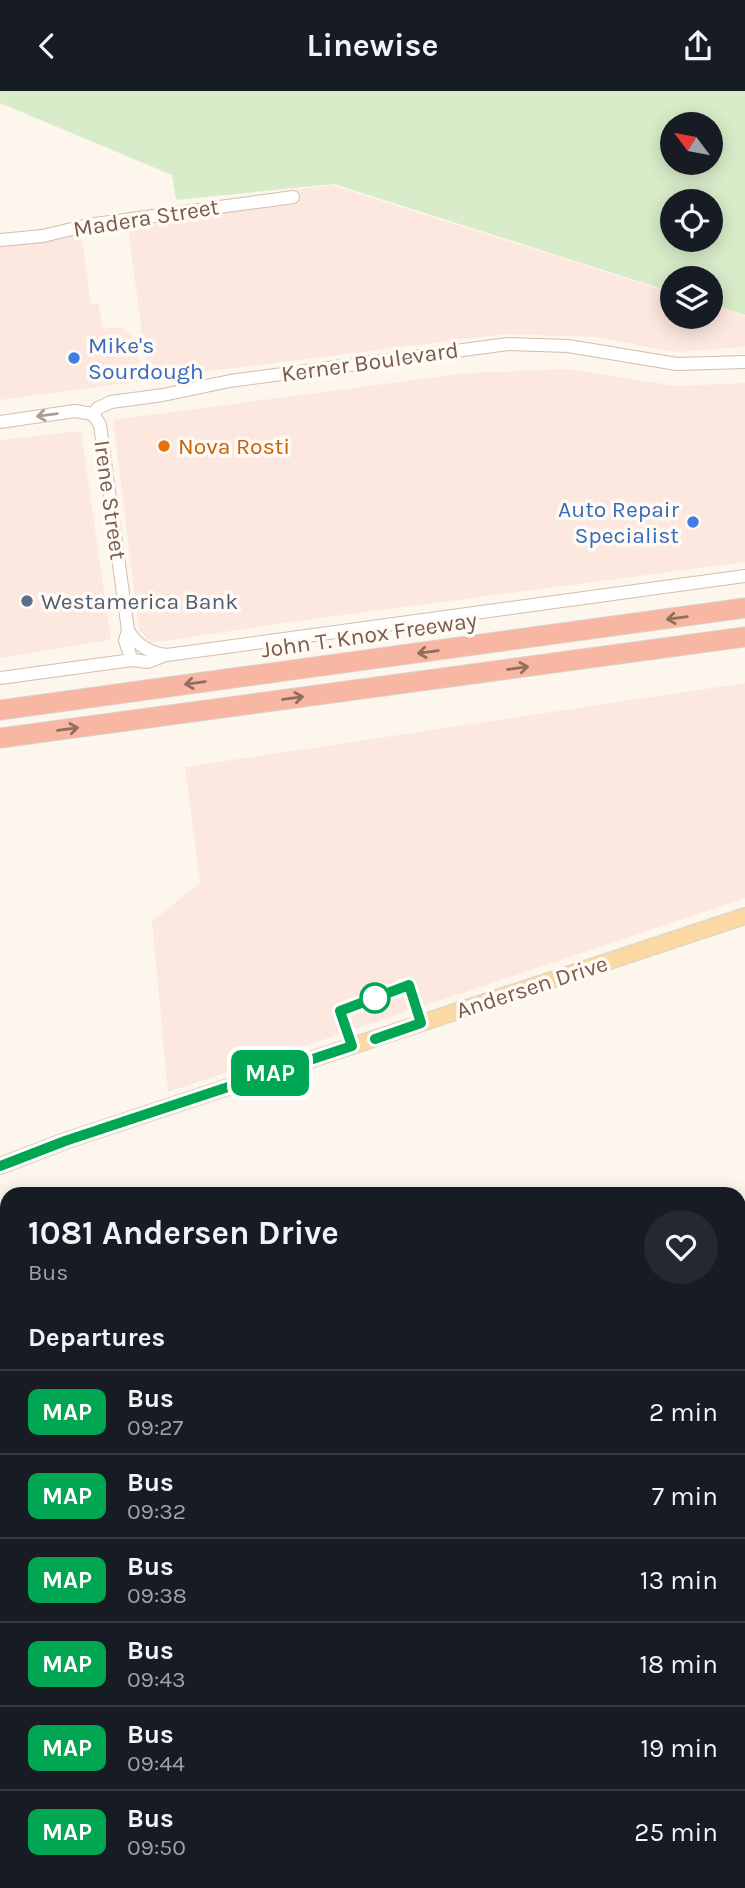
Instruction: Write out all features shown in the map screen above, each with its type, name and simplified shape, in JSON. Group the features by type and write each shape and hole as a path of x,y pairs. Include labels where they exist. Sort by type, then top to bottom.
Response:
{"highway":[{"name":"John T. Knox Freeway","path":"0,710 745,608"},
{"path":"0,738 745,637"}],"main road":[{"name":"Andersen Drive","path":"0,1165 65,1141 745,916"}],"street":[{"name":"Madera Street","path":"0,240 43,236 88,225 293,197"},
{"name":"Kerner Boulevard","path":"0,422 75,411 93,414 98,408 111,402 171,394 230,381 508,344 568,346 677,364 745,362"},
{"name":"Irene Street","path":"93,414 100,425 128,630 125,641 132,660"},
{"path":"0,678 132,660 148,663 167,655 745,576"},
{"path":"128,630 143,647 167,655"}],"shaded area":[{"path":"331,185 660,289 660,329 723,329 723,309 745,316 745,347 676,352 594,337 504,334 148,379 126,212"},
{"path":"81,231 91,305 99,304 102,328 122,328 135,339 142,381 0,400 0,243"},
{"path":"568,369 676,386 745,383 745,562 151,643 139,630 113,420 467,373"},
{"path":"81,431 111,640 0,658 0,440"},
{"path":"745,683 745,898 168,1092 152,921 200,883 185,767"}],"green space":[{"path":"0,91 745,91 745,315 723,308 723,266 660,266 660,288 334,184 176,200 172,175 0,103"}],"bus line":[{"name":"MAP","path":"0,1166 65,1141 352,1046 340,1011 409,985 421,1023 375,1039"}],"place":[{"name":"Mike's Sourdough","path":"74,358"},
{"name":"Nova Rosti","path":"164,446"},
{"name":"Auto Repair Specialist","path":"693,522"},
{"name":"Westamerica Bank","path":"27,601"}]}
